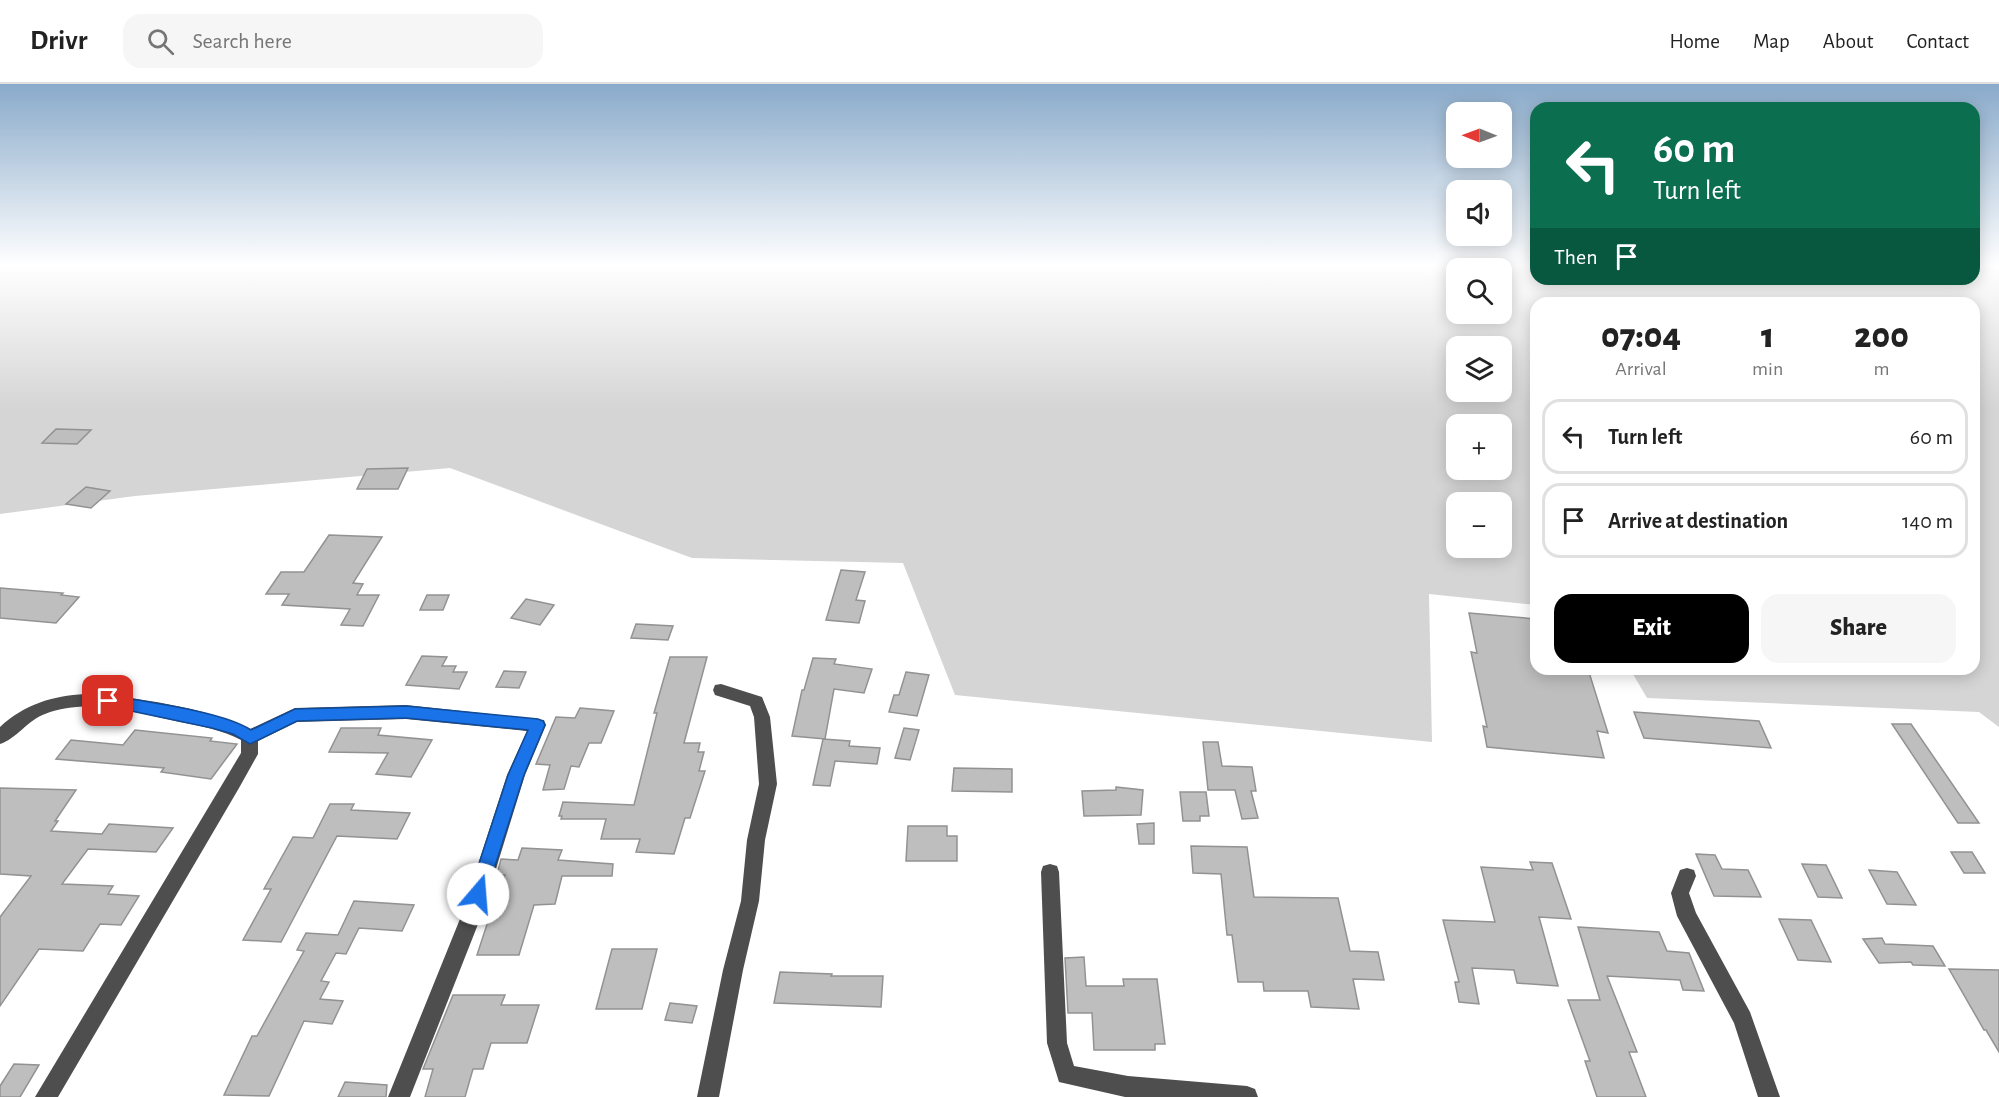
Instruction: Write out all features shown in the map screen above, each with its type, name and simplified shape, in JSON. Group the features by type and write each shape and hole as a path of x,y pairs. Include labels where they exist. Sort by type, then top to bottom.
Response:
{"street":[{"path":"708,1097 733,970 750,902 756,840 768,784 762,717 756,702 721,690"},
{"path":"3,730 37,709 88,698 128,703 212,722 238,730 250,737"},
{"path":"250,737 295,715 406,712 538,725 516,775 472,914 399,1097"},
{"path":"46,1097 233,783 249,754 250,737"},
{"path":"1050,872 1057,1043 1066,1075 1128,1087 1247,1097"},
{"path":"1688,876 1680,893 1687,916 1743,1019 1769,1097"}],"shaded area":[{"path":"0,314 1446,314 1446,324 1512,324 1512,314 1530,314 1530,604 1429,594 1432,742 955,695 903,563 692,558 450,468 135,496 0,514"},
{"path":"1980,314 1999,314 1999,727 1979,712 1647,698 1634,675 1980,675"}],"building":[{"path":"56,429 91,430 77,444 42,443"},
{"path":"408,468 398,489 357,489 367,469"},
{"path":"86,487 110,491 91,508 66,504"},
{"path":"329,535 382,537 353,583 363,584 357,595 379,595 363,626 341,625 350,609 282,605 289,594 266,594 281,572 304,572"},
{"path":"841,570 865,572 856,600 865,601 859,623 826,620"},
{"path":"0,588 63,593 61,595 79,597 56,623 0,618"},
{"path":"427,595 449,595 443,610 420,610"},
{"path":"526,599 554,605 540,625 511,618"},
{"path":"1469,613 1530,618 1530,675 1590,675 1608,733 1597,731 1604,758 1487,747 1483,726 1487,727 1471,652 1477,653"},
{"path":"636,624 673,626 668,640 631,638"},
{"path":"422,656 447,657 442,666 456,666 453,672 467,672 459,689 406,685"},
{"path":"670,657 707,657 684,743 700,743 698,752 704,752 699,771 705,771 690,818 685,818 674,854 636,852 640,839 601,839 606,819 561,819 562,816 559,816 563,802 634,805 657,713 654,713"},
{"path":"813,658 836,659 834,664 872,669 864,693 834,689 825,739 792,736 802,690 804,690"},
{"path":"504,671 526,672 519,688 496,687"},
{"path":"906,672 929,675 917,716 889,712 894,695 899,695"},
{"path":"580,708 614,711 601,743 589,743 579,767 571,766 564,789 543,790 550,765 536,764 556,717 575,718"},
{"path":"1634,712 1759,721 1771,748 1644,738"},
{"path":"1892,724 1911,724 1979,823 1958,823"},
{"path":"341,728 381,728 378,735 432,740 411,777 376,774 388,753 329,752"},
{"path":"904,728 919,730 910,760 895,758"},
{"path":"135,730 212,738 210,741 237,744 211,779 161,772 164,768 56,759 71,740 123,745"},
{"path":"823,739 850,741 849,746 880,748 877,764 835,761 830,786 813,785"},
{"path":"1203,742 1218,742 1222,766 1252,767 1256,791 1251,791 1258,818 1242,819 1235,790 1208,790"},
{"path":"954,768 1012,769 1012,792 952,791"},
{"path":"1116,787 1143,790 1141,815 1084,816 1082,791 1116,790"},
{"path":"0,788 76,790 51,831 102,834 109,824 173,828 156,852 88,849 62,884 113,886 108,894 139,896 121,925 100,924 83,951 39,949 0,1006 0,917 31,876 0,874"},
{"path":"1180,792 1206,792 1209,816 1200,816 1200,821 1183,821"},
{"path":"330,804 354,804 351,810 410,813 397,839 337,836 281,942 243,940 271,889 264,889 293,837 313,838"},
{"path":"1154,823 1154,844 1139,844 1137,824"},
{"path":"908,826 947,826 947,836 957,836 957,861 906,861"},
{"path":"1191,846 1247,847 1254,897 1338,898 1350,951 1378,952 1384,980 1353,979 1359,1009 1311,1007 1308,991 1264,991 1263,982 1238,982 1232,935 1227,935 1221,874 1193,873"},
{"path":"522,848 562,850 558,860 613,864 612,876 562,876 555,904 534,905 519,955 477,955 505,875 497,875 501,859 518,860"},
{"path":"1951,852 1972,852 1985,873 1964,873"},
{"path":"1696,854 1715,855 1722,869 1748,870 1761,897 1714,896"},
{"path":"1530,862 1552,863 1571,919 1539,917 1558,986 1517,983 1514,970 1472,968 1479,1004 1459,1002 1455,982 1459,982 1443,920 1495,922 1481,867 1533,870"},
{"path":"1802,864 1826,865 1842,898 1818,897"},
{"path":"1869,870 1897,872 1916,905 1887,904"},
{"path":"354,901 414,905 402,931 359,928 346,954 336,953 321,981 329,982 320,999 343,1001 332,1024 304,1021 269,1096 224,1095 252,1036 257,1036 304,951 297,950 306,933 338,935"},
{"path":"1779,919 1811,920 1831,962 1798,960"},
{"path":"1578,927 1659,932 1667,951 1689,953 1704,991 1683,990 1680,980 1607,976 1637,1052 1629,1052 1646,1097 1597,1097 1585,1061 1590,1061 1568,1000 1600,1000"},
{"path":"1882,938 1885,944 1933,946 1945,966 1913,965 1911,962 1879,963 1863,939"},
{"path":"612,949 657,949 642,1009 596,1009"},
{"path":"1084,957 1086,986 1124,986 1123,979 1157,979 1165,1044 1155,1044 1155,1050 1094,1050 1092,1013 1068,1013 1065,958"},
{"path":"1949,969 1999,970 1999,1052 1984,1030"},
{"path":"780,972 832,974 831,976 883,976 881,1007 774,1003"},
{"path":"453,995 505,995 501,1005 539,1005 527,1043 491,1043 483,1069 473,1069 465,1097 425,1097 433,1069 423,1069"},
{"path":"670,1003 697,1006 692,1023 665,1020"},
{"path":"14,1064 39,1065 20,1097 0,1097 0,1086"},
{"path":"345,1082 387,1085 386,1097 338,1097"}],"route":[{"path":"108,701 128,703 212,722 238,730 250,737 295,715 406,712 538,725 516,775 478,894"}]}
